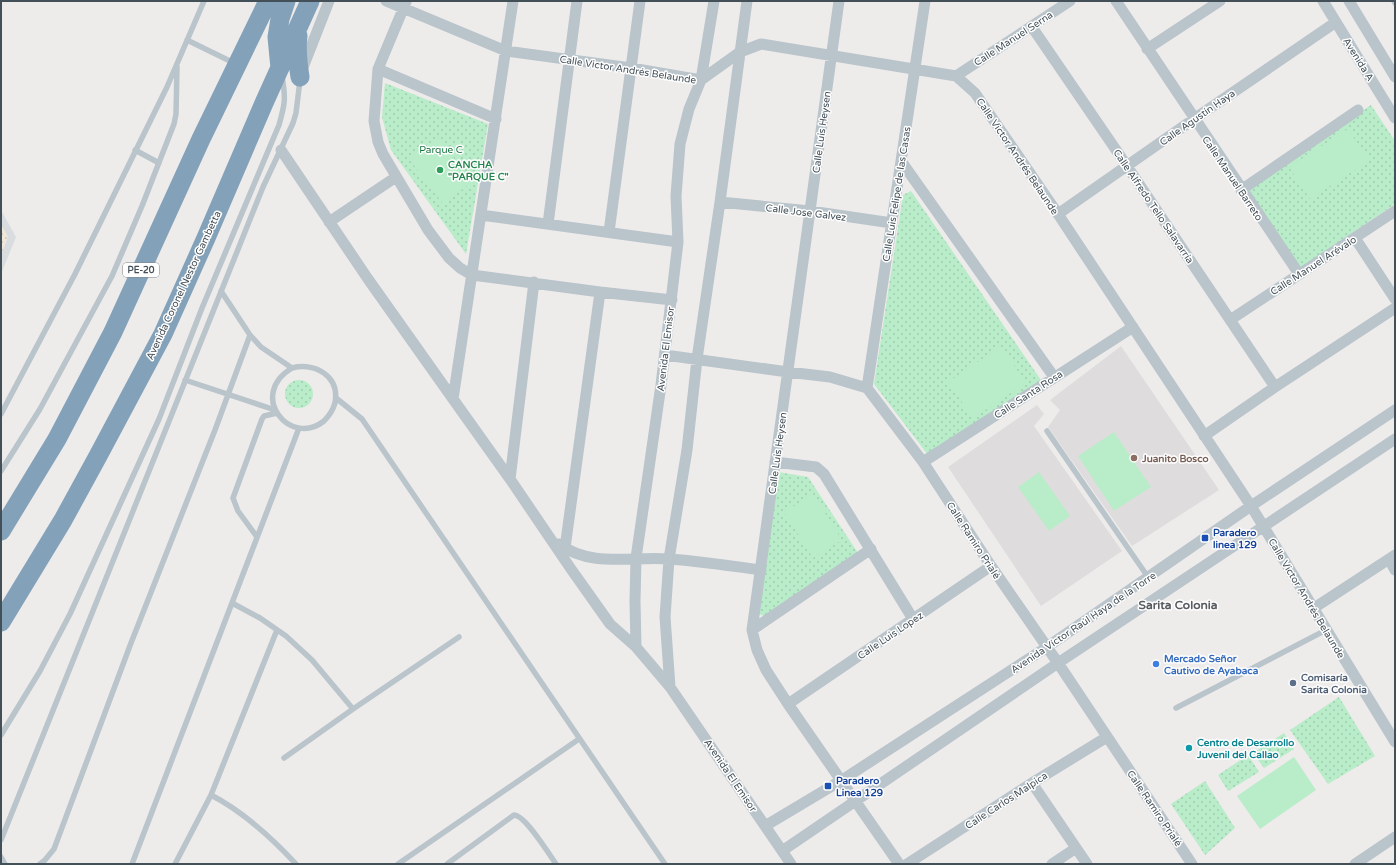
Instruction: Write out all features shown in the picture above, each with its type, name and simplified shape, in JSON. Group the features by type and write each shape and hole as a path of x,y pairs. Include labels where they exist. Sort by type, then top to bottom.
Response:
{"highway":[{"name":"PE-20","path":"1,531 57,439 113,332 201,139 268,1"},
{"path":"280,69 277,37 280,19 286,1"},
{"name":"Avenida Coronel Nestor Gambetta","path":"1,622 63,520 163,334 310,1"},
{"path":"300,25 297,42 300,77"}],"street":[{"path":"300,77 304,62 329,1"},
{"name":"Calle Victor Andrés Belaunde","path":"386,1 405,4 506,51 631,68 701,80 740,52 761,44 956,76 975,93 1058,214 1251,506 1395,742"},
{"path":"453,399 513,1"},
{"path":"548,224 568,59 577,1"},
{"path":"609,232 640,1"},
{"name":"Avenida El Emisor","path":"714,1 701,80 689,109 680,144 676,196 678,242 672,300 636,558 636,647 670,687 791,864"},
{"path":"670,687 665,617 669,559 687,450 697,359 747,1"},
{"name":"Calle Luis Heysen","path":"839,1 752,630 757,650 766,670 899,864"},
{"name":"Calle Luis Felipe de las Casas","path":"866,388 925,1"},
{"name":"Calle Manuel Serna","path":"956,76 1070,1"},
{"name":"Calle Manuel Barreto","path":"1116,1 1241,190 1299,274"},
{"path":"1147,49 1220,1"},
{"name":"Avenida A","path":"1323,1 1395,118"},
{"path":"1349,1 1395,77"},
{"path":"405,4 378,69 374,121 378,142 383,154 428,230 449,258 460,268 472,274 600,292 672,300"},
{"name":"Calle Agustín Haya","path":"1058,214 1336,22"},
{"name":"Calle Alfredo Tello Salavarría","path":"1032,27 1275,387"},
{"path":"378,69 496,119"},
{"path":"1241,190 1358,110"},
{"path":"281,150 329,222 610,624 636,647"},
{"path":"901,161 1054,377"},
{"path":"329,222 396,177"},
{"name":"Calle Jose Galvez","path":"720,202 810,211 892,223"},
{"name":"Calle Manuel Arévalo","path":"1230,320 1395,211"},
{"path":"481,215 678,242"},
{"path":"1355,238 1395,298"},
{"path":"510,479 534,282"},
{"path":"565,548 600,292"},
{"path":"1204,436 1395,308"},
{"name":"Calle Santa Rosa","path":"922,462 1133,327"},
{"path":"665,355 830,377 866,388"},
{"name":"Calle Ramiro Prialé","path":"866,388 922,462 1192,864"},
{"name":"Avenida Víctor Raúl Haya de la Torre","path":"765,826 842,780 1047,647 1251,506 1395,410"},
{"name":"Avenida Víctor Raúl Haya de la Torre","path":"782,851 1058,663 1395,439"},
{"path":"775,462 816,466 824,474 914,619"},
{"path":"550,538 572,552 602,559 669,559 761,570"},
{"path":"752,630 871,549"},
{"path":"1314,608 1392,557 1395,570"},
{"name":"Calle Luis Lopez","path":"788,704 991,566"},
{"name":"Calle Carlos Malpica","path":"907,864 1032,783 1107,737"},
{"path":"1032,783 1087,864"},
{"path":"1355,864 1395,837"},
{"path":"1052,864 1076,848"}],"lane":[{"path":"1,414 75,274 177,65 204,1"},
{"path":"187,40 238,65"},
{"path":"1,471 40,409 112,276 159,163 176,114 178,82 177,65"},
{"path":"1,735 40,671 70,614 159,419 202,308 279,124 285,106 285,94 280,69"},
{"path":"1,840 263,187 281,150 296,113 300,77"},
{"path":"135,150 159,163"},
{"path":"221,291 250,335 261,347 292,368"},
{"path":"40,864 54,849 131,643 215,430 250,335"},
{"path":"301,365 311,366 321,371 329,378 334,387 336,398 328,417 320,424 310,428 299,428 289,424 281,418 276,411 272,400 276,380 283,373 301,365"},
{"path":"185,380 276,411"},
{"path":"336,398 362,419 665,864"},
{"path":"257,536 238,511 233,498 262,419 264,416 276,411"},
{"path":"132,864 299,428"},
{"path":"1047,431 1148,577"},
{"path":"232,603 260,618 286,636 312,660 353,709"},
{"path":"175,864 211,795 277,630"},
{"path":"1176,708 1326,630"},
{"path":"284,758 353,709 460,637"},
{"path":"398,864 579,739"},
{"path":"211,795 240,812 279,846 296,864"},
{"path":"447,864 514,815 517,815 522,819 556,864"},
{"path":"1,857 5,864"}],"shaded area":[{"path":"1,210 16,237 1,274"},
{"name":"Juanito Bosco","path":"1121,346 1219,490 1132,546 1048,427 1060,410 1050,400"},
{"path":"1037,405 1044,414 1034,426 1122,551 1041,606 948,467"}],"green space":[{"name":"Parque C","path":"385,83 488,124 466,254 391,150 382,117"},
{"path":"1371,105 1395,141 1395,204 1300,268 1246,189"},
{"path":"1348,129 1369,161 1310,199 1289,167"},
{"name":"CANCHA \"PARQUE C\"","path":"438,137 472,182 443,204 409,159"},
{"path":"911,191 1041,380 928,455 874,384 903,195"},
{"path":"1001,346 1026,383 973,418 948,382"},
{"path":"299,380 309,384 313,394 309,404 299,408 289,404 285,394 289,384"},
{"path":"1114,432 1151,487 1114,511 1078,456"},
{"path":"778,472 808,477 858,553 764,616 759,614"},
{"path":"1039,472 1070,516 1049,531 1018,487"},
{"path":"813,494 842,540 813,558 784,512"},
{"path":"1339,697 1375,756 1328,784 1290,730"},
{"path":"1284,733 1294,749 1264,768 1253,753"},
{"path":"1248,755 1259,772 1228,791 1218,775"},
{"path":"1294,757 1316,790 1260,829 1237,796"},
{"path":"1205,781 1235,828 1205,855 1171,804"}],"sand":[{"path":"1,224 8,237 1,255"}],"place":[{"name":"CANCHA \"PARQUE C\"","path":"440,170"},
{"name":"Juanito Bosco","path":"1134,458"},
{"name":"Paradero linea 129","path":"1205,538"},
{"name":"Mercado Señor Cautivo de Ayabaca","path":"1156,664"},
{"name":"Comisaría Sarita Colonia","path":"1293,683"},
{"name":"Centro de Desarrollo Juvenil del Callao","path":"1189,748"},
{"name":"Paradero Linea 129","path":"828,786"}],"district":[{"name":"Sarita Colonia","path":"1178,605"}]}
